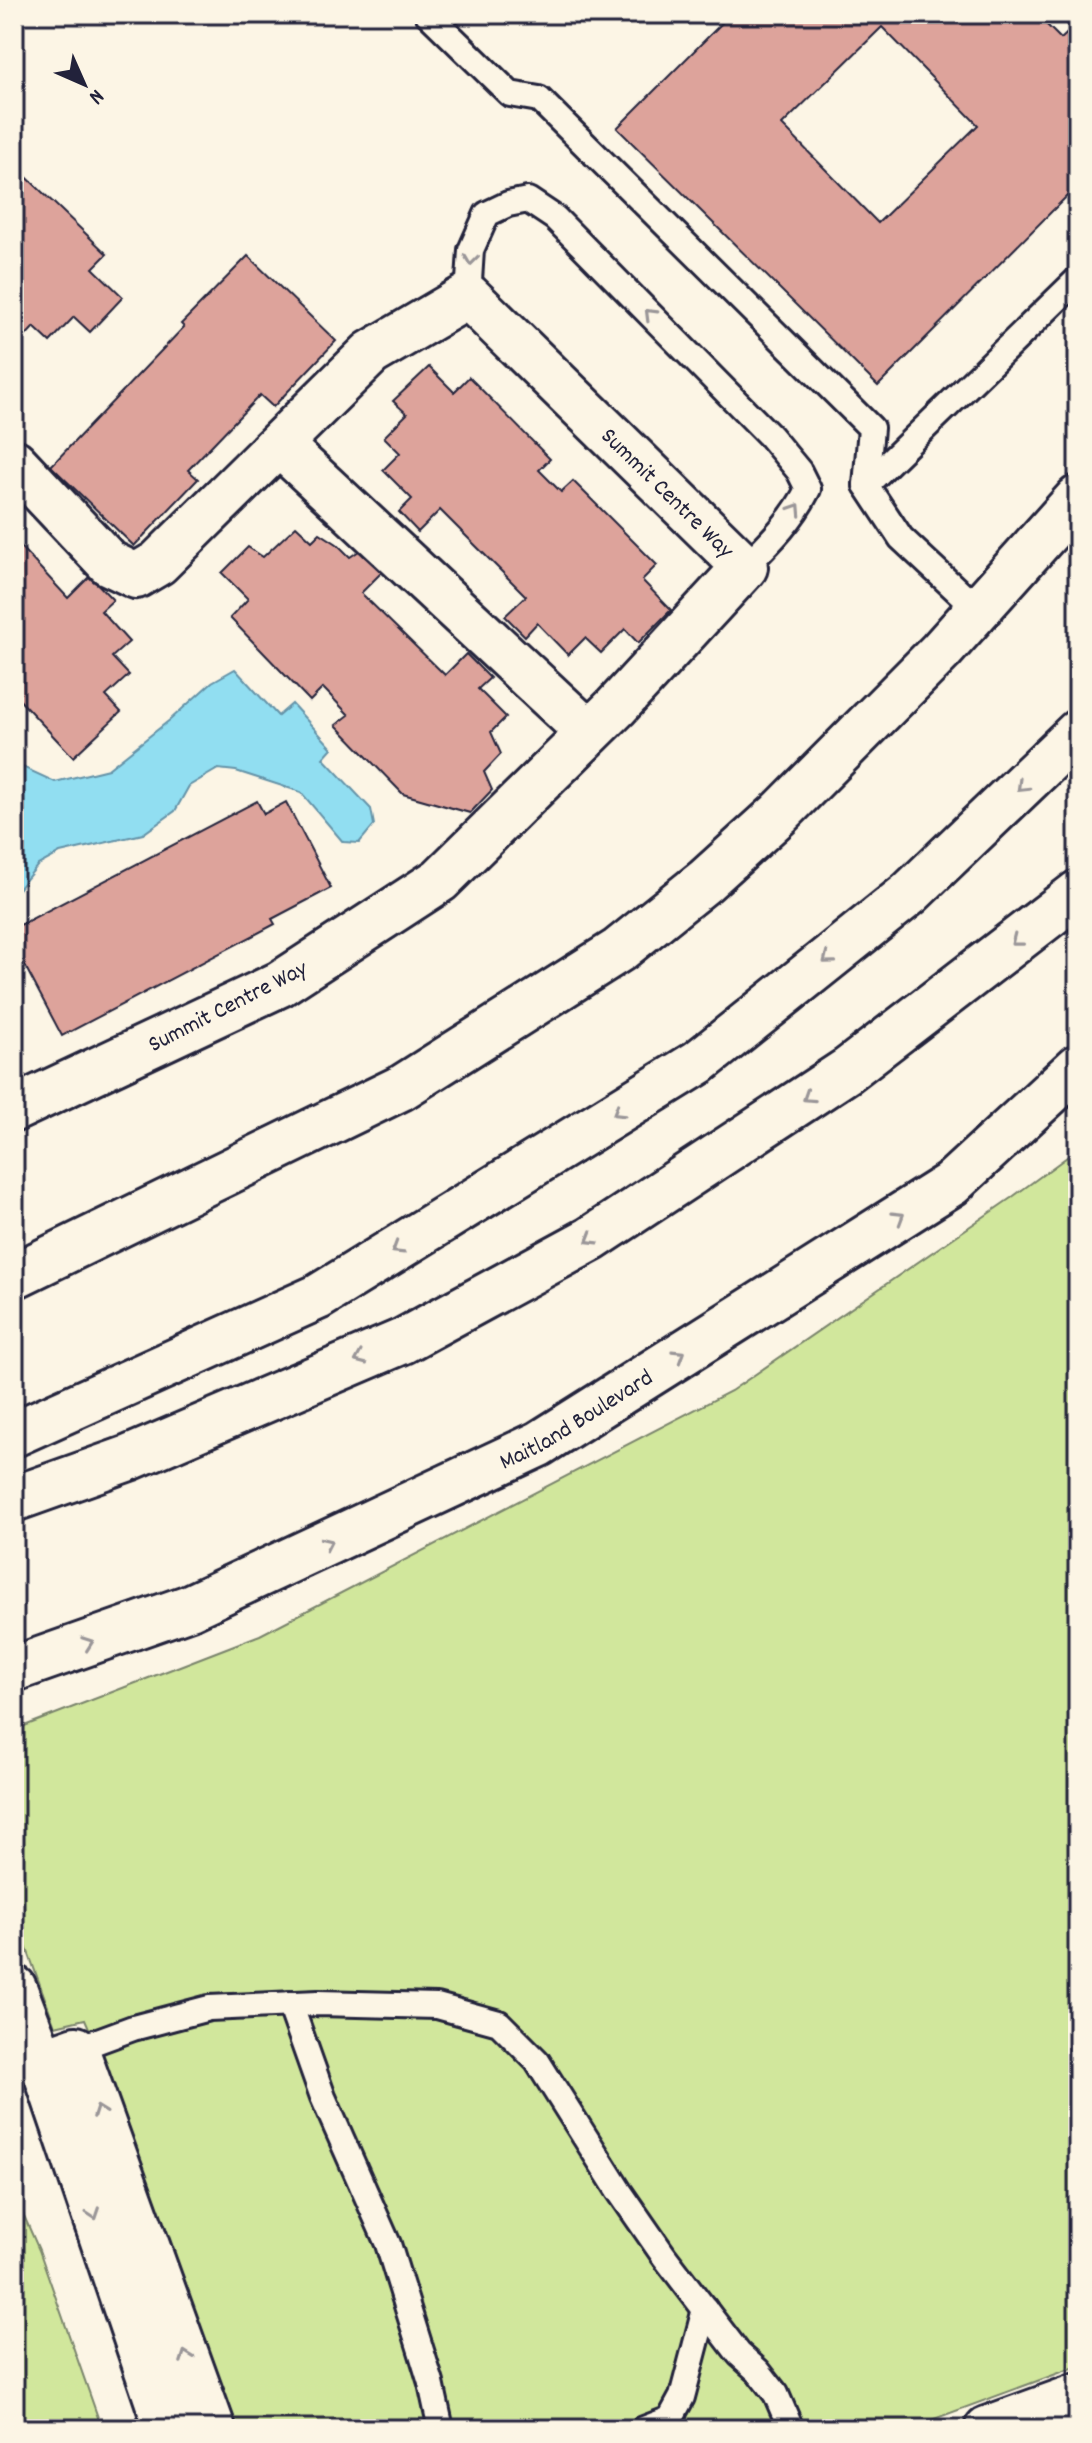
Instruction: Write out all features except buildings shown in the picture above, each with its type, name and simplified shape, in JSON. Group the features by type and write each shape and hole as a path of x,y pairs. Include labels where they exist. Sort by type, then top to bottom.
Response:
{"main road":[{"path":"14,462 109,563 136,576 158,563 371,353 468,296"},
{"name":"Summit Centre Way","path":"14,1109 280,984 440,880 589,733 745,567 468,296"},
{"path":"280,445 589,733"},
{"path":"14,1276 401,1088 619,950 705,881 779,814 941,651 1078,498"},
{"path":"14,1434 318,1297 699,1062 910,893 1078,732"},
{"path":"14,1499 129,1458 403,1341 591,1239 848,1070 1078,893"},
{"name":"Maitland Boulevard","path":"14,1669 190,1607 539,1444 951,1184 1078,1067"},
{"path":"951,1184 1078,1092"},
{"path":"14,1988 59,2055 213,2429"},
{"path":"59,2055 167,2429"},
{"path":"987,2429 1078,2396"}],"lane":[{"path":"428,14 510,94 539,99 871,428 866,485 901,538 978,610"},
{"path":"468,296 471,250 487,214 508,204 528,200 555,218 770,436 799,471 808,489 799,508 745,567"},
{"path":"866,485 1078,279"},
{"path":"59,2055 133,2028 209,2008 290,2004 437,2006 499,2023 537,2061 664,2256 739,2354 758,2371 776,2394 791,2429"},
{"path":"290,2004 323,2097 388,2244 431,2383 441,2429"},
{"path":"644,2429 670,2419 682,2397 705,2309"}],"green space":[{"path":"1078,1149 1078,2366 907,2429 848,2429 835,2421 818,2429 238,2429 106,2067 85,2019 55,2026 14,1913 14,1730 260,1635 731,1391"},
{"path":"14,2193 39,2250 102,2429 14,2429"}],"water":[{"path":"235,669 278,716 292,704 332,748 323,758 371,809 374,825 359,843 343,842 301,792 236,771 218,769 189,786 175,811 143,834 60,853 38,865 14,894 14,763 55,782 108,769 212,682"}]}
